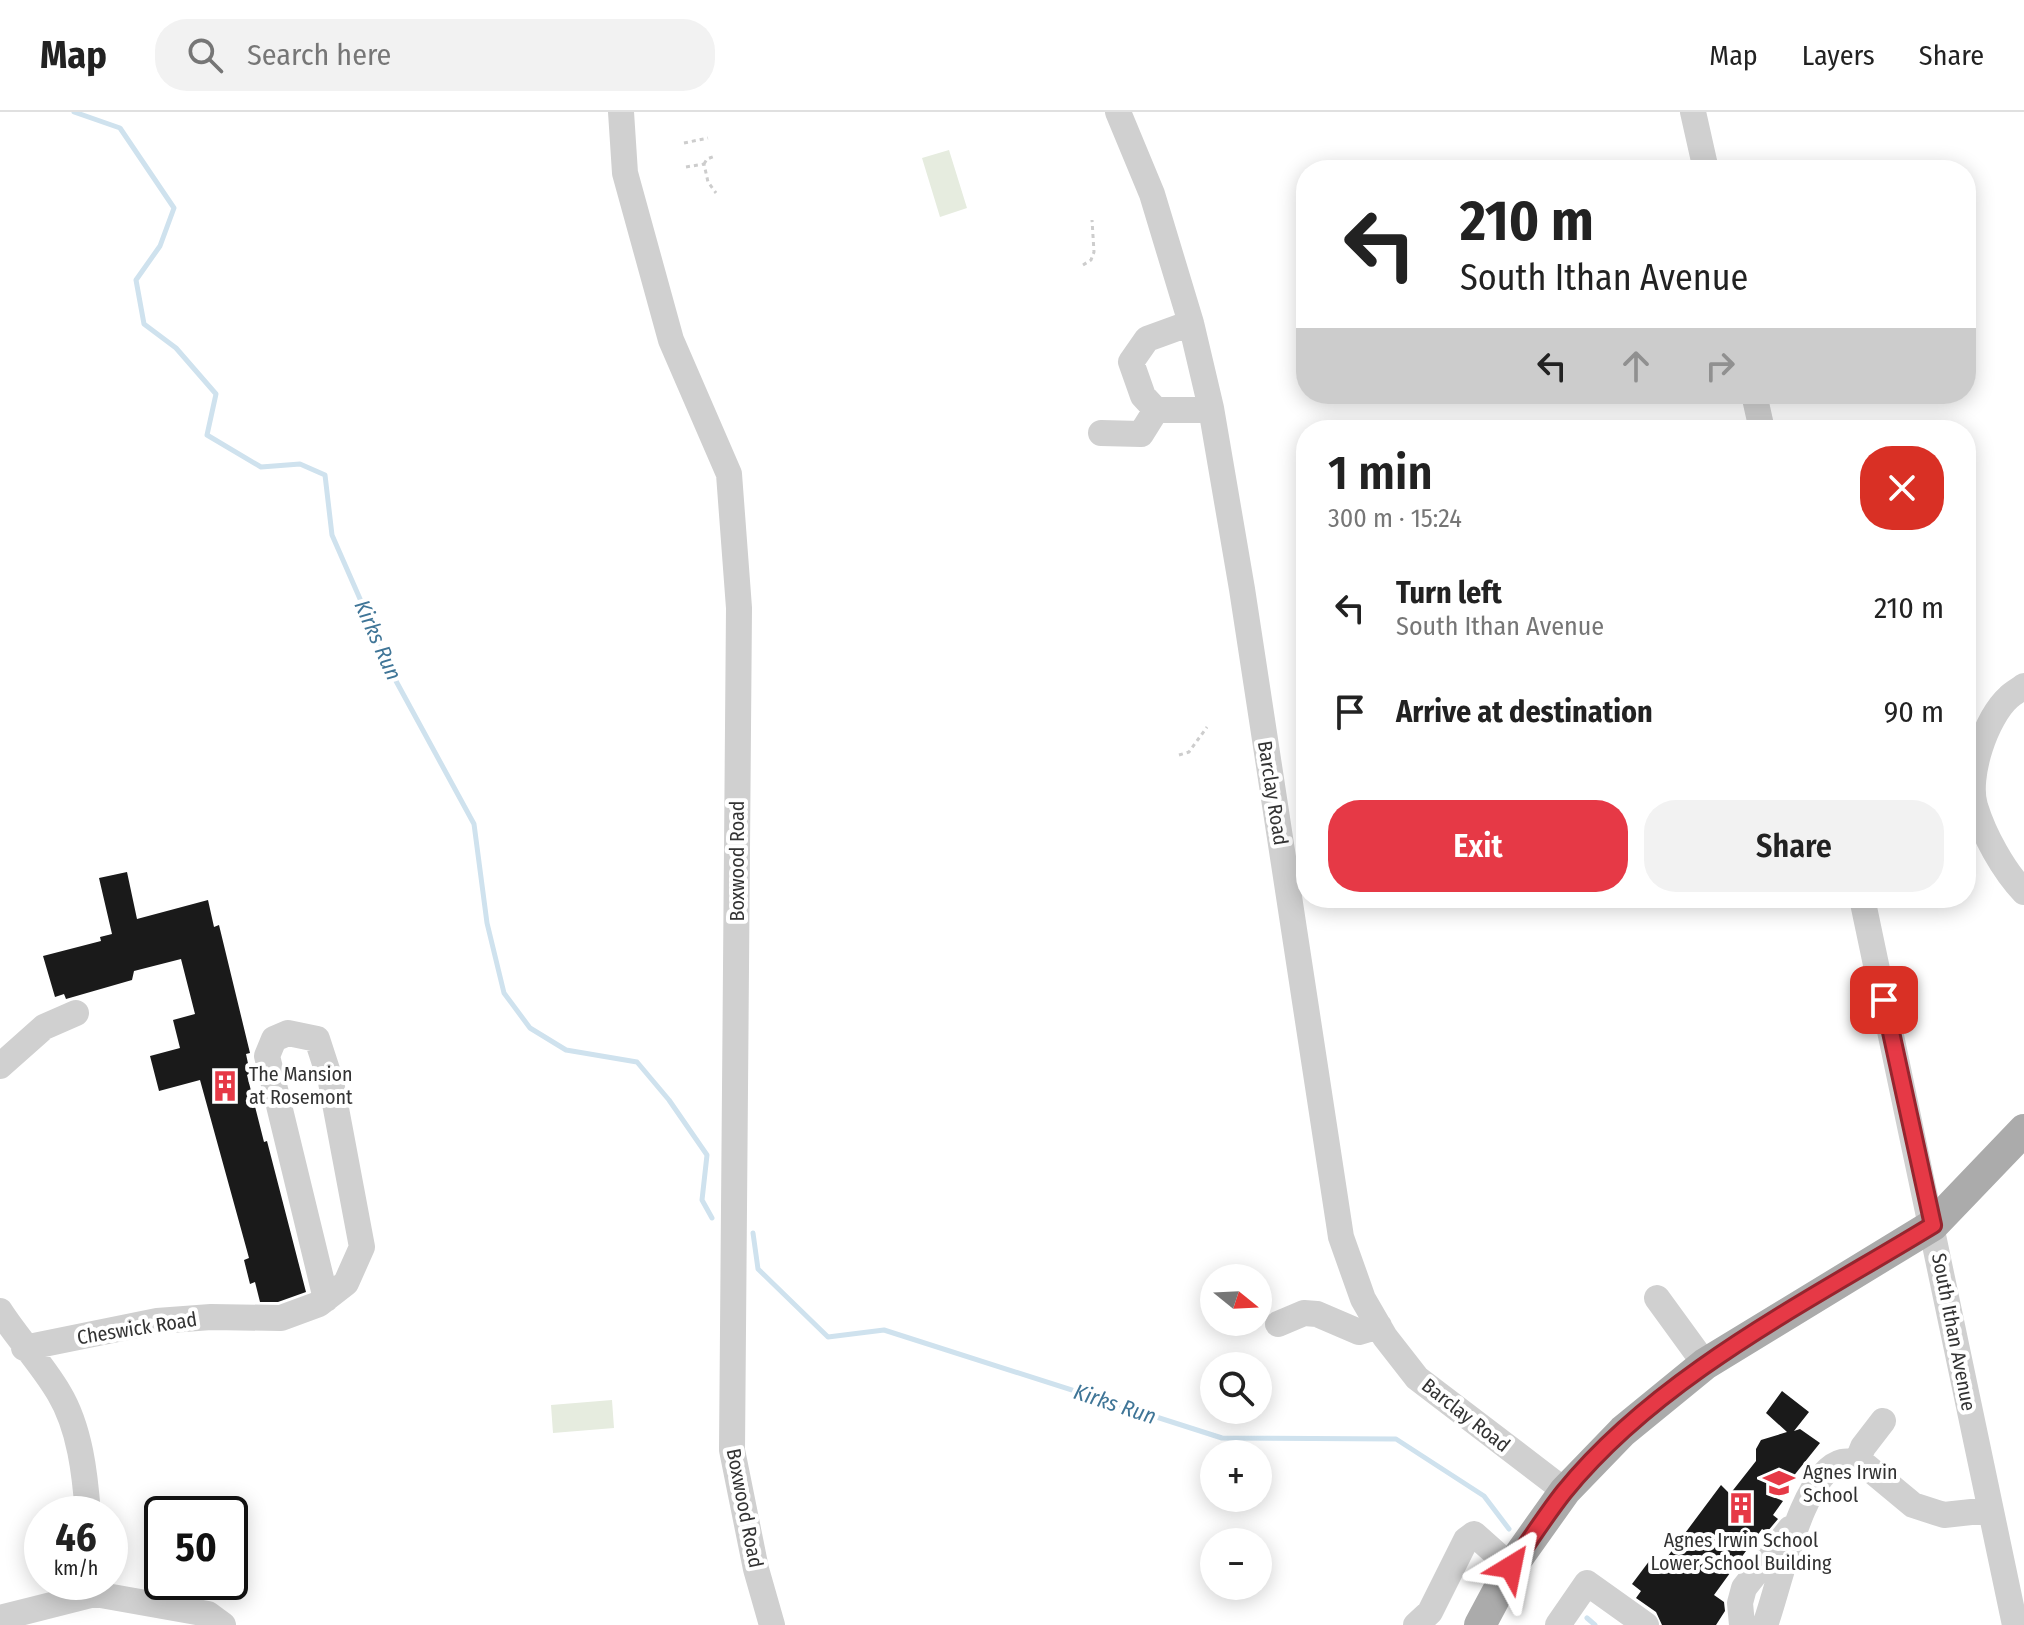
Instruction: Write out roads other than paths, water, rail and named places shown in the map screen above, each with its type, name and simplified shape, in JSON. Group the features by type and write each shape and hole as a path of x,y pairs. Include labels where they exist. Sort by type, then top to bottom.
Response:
{"main road":[{"path":"1480,1625 1511,1567 1565,1491 1623,1431 1705,1364 1933,1225 2024,1130"}],"street":[{"name":"Boxwood Road","path":"621,112 625,173 671,340 729,474 739,608 732,1450 756,1569 772,1625"},
{"name":"Barclay Road","path":"1118,112 1152,194 1191,323 1211,408 1341,1237 1363,1299 1417,1378 1565,1491"},
{"path":"1693,112 1704,160"},
{"path":"1191,323 1147,339 1131,362 1143,396 1156,410 1211,408"},
{"path":"1101,433 1141,434 1156,410"},
{"path":"1976,760 1982,741 2006,699 2024,686"},
{"path":"1976,808 2011,878 2024,892"},
{"name":"South Ithan Avenue","path":"1864,908 1933,1225 1990,1510 2016,1610"},
{"path":"0,1066 44,1027 76,1013"},
{"name":"Cheswick Road","path":"22,1344 157,1321 211,1317 281,1318 319,1304 326,1299 346,1283 362,1247 331,1082 317,1039 288,1033 274,1039 267,1056 326,1299"},
{"path":"1657,1298 1705,1364"},
{"path":"0,1311 59,1393 71,1421 87,1496"},
{"path":"1278,1324 1304,1313 1317,1314 1359,1332 1379,1326"},
{"path":"1857,1462 1863,1447 1883,1421"},
{"path":"1765,1625 1799,1516 1815,1484 1830,1467 1840,1462 1857,1462 1913,1505 1944,1515 1990,1510"},
{"path":"1742,1625 1740,1603 1744,1588 1799,1516"},
{"path":"1416,1625 1430,1612 1466,1540 1474,1534 1511,1567"},
{"path":"1558,1625 1587,1583 1646,1625"},
{"path":"128,1596 208,1614 223,1625"},
{"path":"0,1618 56,1600"}],"waterway":[{"name":"Kirks Run","path":"74,112 120,128 174,208 160,246 136,280 144,324 176,348 216,394 207,435 261,467 300,464 325,475 332,535 396,681 474,824 487,923 504,993 530,1028 566,1050 637,1062 669,1100 707,1155 702,1200 712,1218"},
{"name":"Kirks Run","path":"753,1233 758,1269 828,1337 884,1330 1222,1438 1396,1439 1484,1496 1509,1529"},
{"name":"Kirks Run","path":"1587,1618 1595,1625"}],"place":[{"name":"The Mansion at Rosemont","path":"225,1086"},
{"name":"Agnes Irwin School","path":"1779,1483"},
{"name":"Agnes Irwin School Lower School Building","path":"1741,1508"}]}
